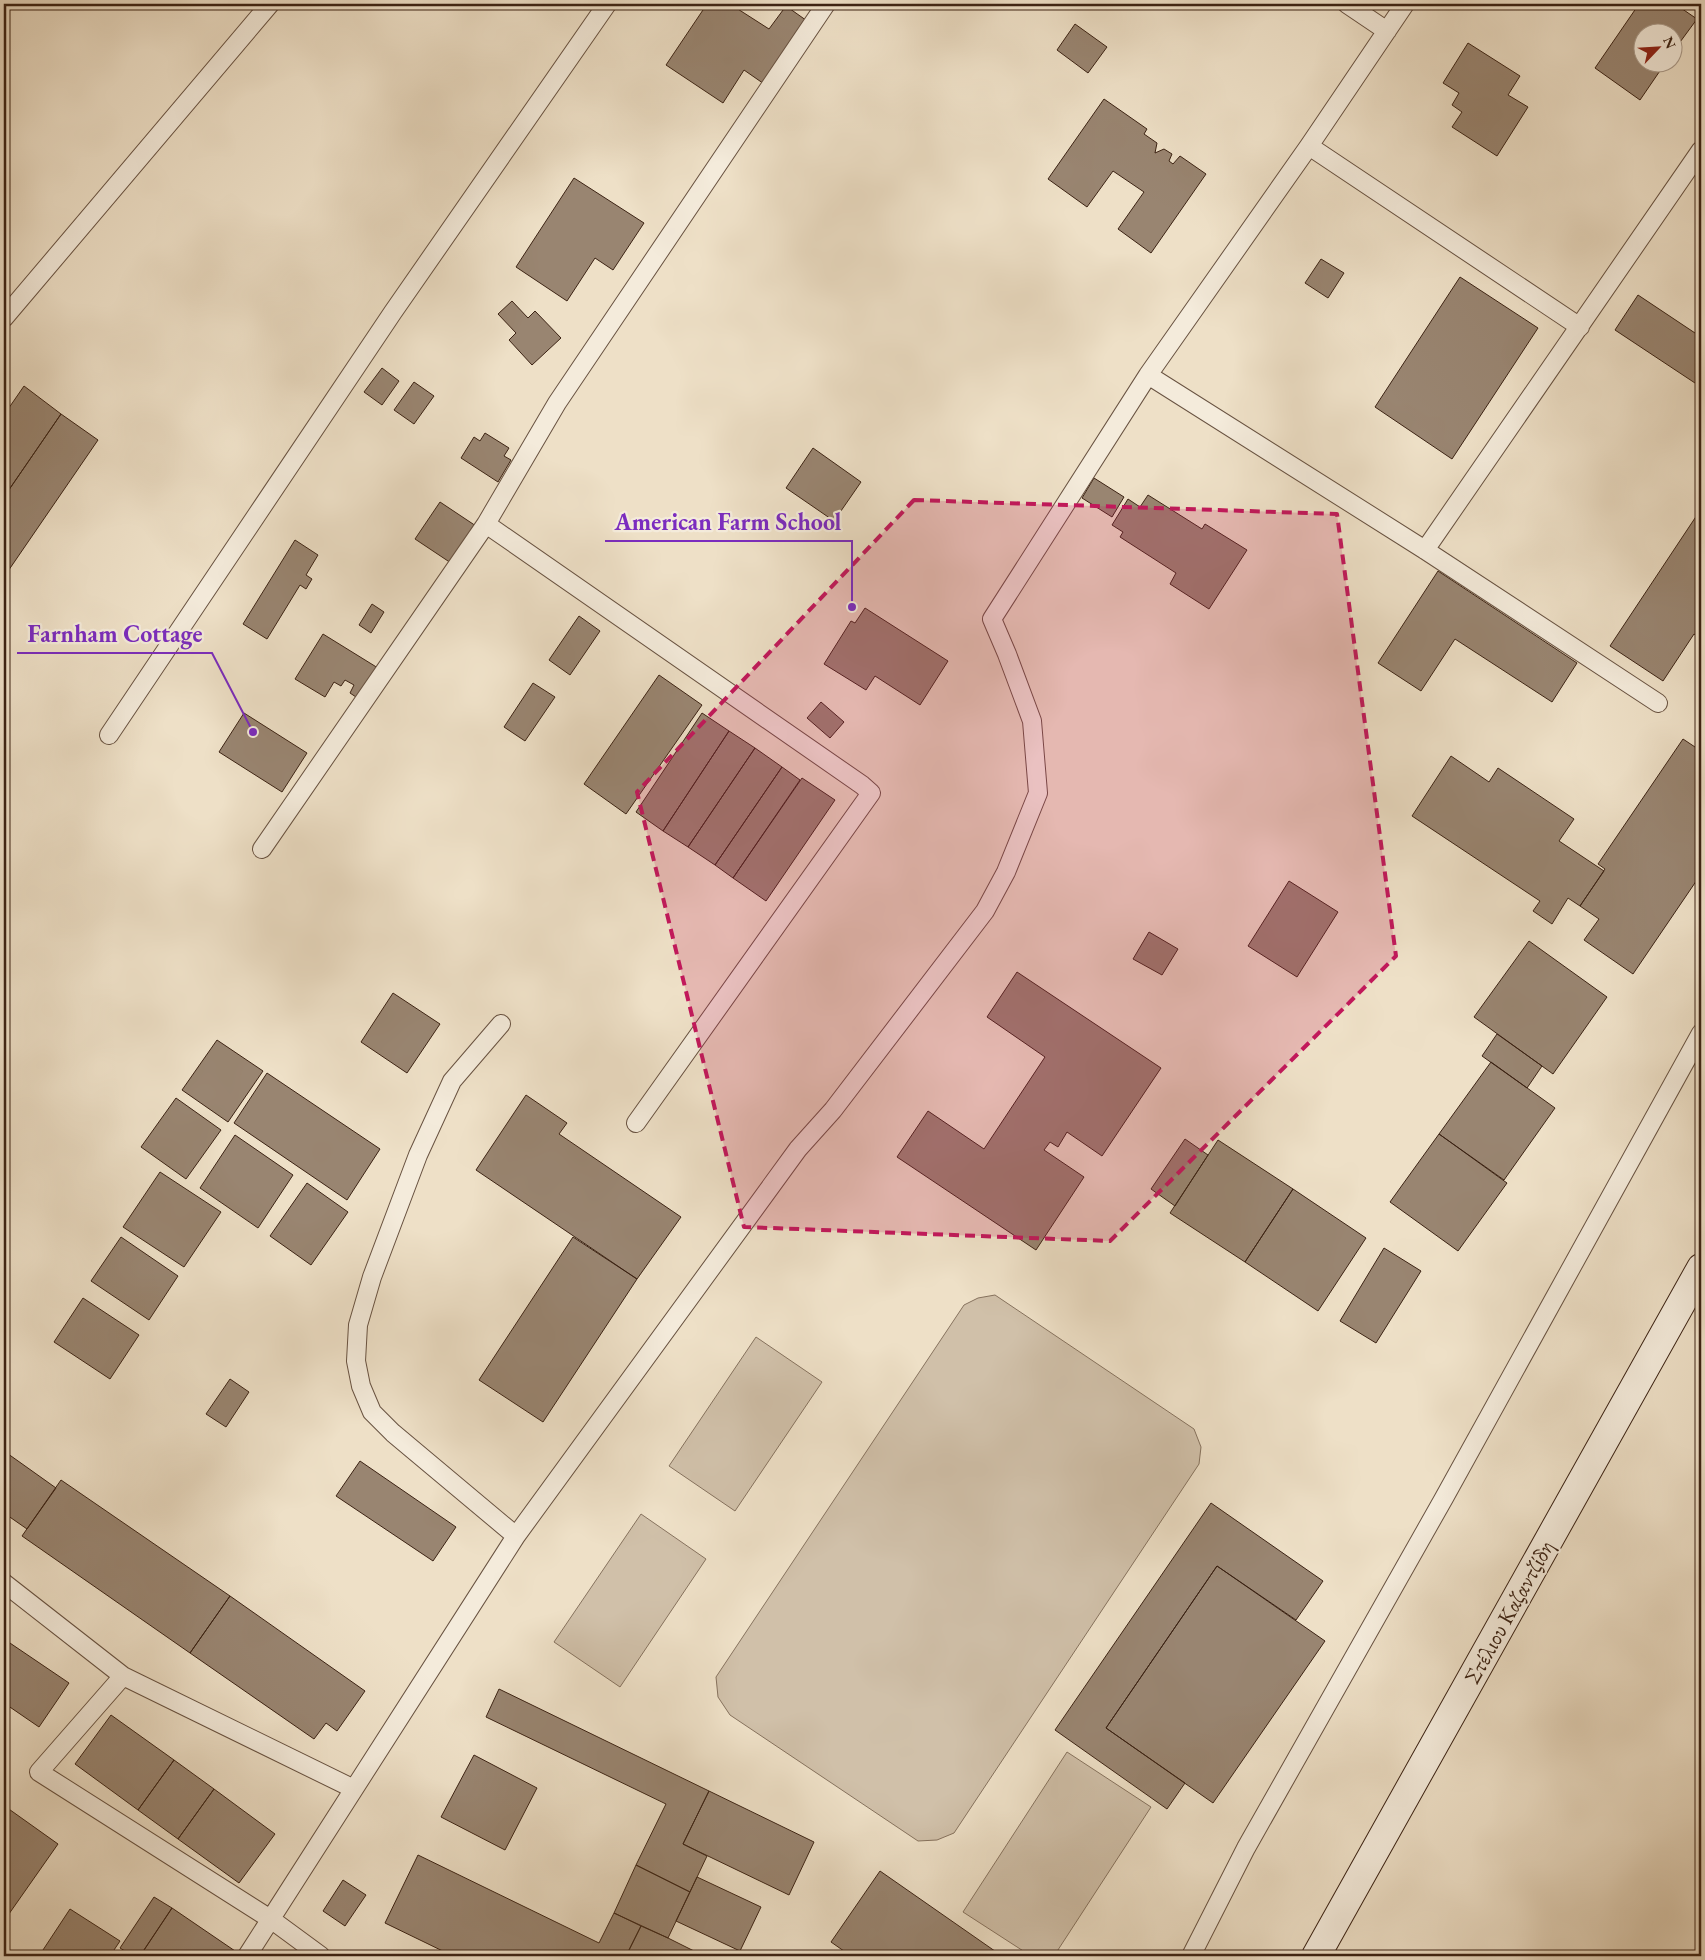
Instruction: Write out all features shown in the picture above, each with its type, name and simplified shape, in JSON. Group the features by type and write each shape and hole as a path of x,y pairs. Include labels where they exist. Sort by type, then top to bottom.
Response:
{"main road":[{"name":"Στέλιου Καζαντζίδη","path":"1316,1956 1701,1268"}],"lane":[{"path":"4,318 270,4"},
{"path":"109,735 393,312 607,4"},
{"path":"262,848 486,524 557,403 826,4"},
{"path":"1347,4 1387,31"},
{"path":"247,1956 272,1920 516,1536 798,1149 834,1110 985,911 1006,872 1038,792 1032,722 1008,654 992,618 1148,375 1309,146 1405,4"},
{"path":"1309,146 1580,327"},
{"path":"1425,550 1701,150"},
{"path":"1148,375 1425,550 1658,703"},
{"path":"486,524 854,779 871,793 636,1123"},
{"path":"501,1024 452,1081 418,1156 372,1277 358,1326 356,1361 361,1386 372,1412 392,1433 516,1536"},
{"path":"1191,1956 1246,1848 1444,1498 1701,1032"},
{"path":"4,1583 123,1676 354,1789"},
{"path":"123,1676 39,1772 272,1920 321,1956"}],"highlighted area":[{"path":"914,500 1337,514 1396,956 1110,1241 744,1227 637,792"}],"shaded area":[{"path":"995,1295 1194,1429 1201,1447 1199,1464 954,1833 937,1840 918,1841 730,1715 718,1697 716,1677 964,1305 978,1298"},
{"path":"756,1337 822,1382 735,1511 669,1466"},
{"path":"641,1514 706,1559 620,1687 554,1642"},
{"path":"1067,1752 1151,1807 1054,1956 1031,1956 963,1912"}],"building":[{"path":"707,4 730,4 769,29 786,6 810,23 767,86 744,70 723,103 666,65"},
{"path":"1639,4 1675,4 1697,19 1682,39 1682,22 1632,22 1632,72 1659,72 1640,100 1595,68"},
{"path":"1075,24 1107,47 1088,73 1057,50"},
{"path":"1468,43 1520,76 1508,95 1528,107 1497,156 1452,127 1462,112 1452,105 1459,93 1443,83"},
{"path":"1104,99 1147,129 1144,134 1157,143 1155,153 1164,149 1172,154 1169,161 1173,164 1180,156 1206,174 1151,253 1118,229 1144,192 1113,171 1087,207 1048,179"},
{"path":"574,178 644,223 613,270 595,258 567,301 516,267"},
{"path":"1321,259 1344,273 1328,298 1305,283"},
{"path":"1460,277 1538,328 1452,459 1375,407"},
{"path":"1638,295 1701,337 1701,387 1615,330"},
{"path":"512,301 528,318 535,311 561,338 532,365 509,340 516,333 498,314"},
{"path":"382,368 399,381 382,405 364,392"},
{"path":"414,382 434,396 414,424 394,410"},
{"path":"24,386 61,414 4,497 4,415"},
{"path":"61,414 98,440 4,577 4,497"},
{"path":"485,433 509,448 504,456 511,460 498,482 461,458 474,437 480,441"},
{"path":"813,448 861,482 834,521 786,488"},
{"path":"1094,478 1124,497 1112,517 1082,498"},
{"path":"1148,495 1202,529 1205,524 1247,550 1209,609 1170,584 1176,573 1120,537 1123,532 1112,525 1128,499 1140,507"},
{"path":"440,502 476,526 451,563 415,539"},
{"path":"1701,509 1701,639 1694,634 1663,681 1610,646"},
{"path":"295,540 318,555 306,575 312,579 306,589 300,585 267,639 243,624"},
{"path":"1438,571 1577,663 1552,702 1455,639 1421,691 1378,663"},
{"path":"372,604 384,612 371,633 359,625"},
{"path":"865,608 948,661 920,705 875,676 866,690 824,664 851,621 855,623"},
{"path":"579,616 600,631 570,675 549,660"},
{"path":"323,634 378,668 359,699 350,693 354,685 345,680 341,686 334,682 325,697 295,679"},
{"path":"659,675 702,705 626,814 584,784"},
{"path":"533,683 555,697 525,741 504,727"},
{"path":"821,702 844,722 830,738 807,718"},
{"path":"244,713 307,753 282,792 219,752"},
{"path":"702,713 729,731 663,831 636,812"},
{"path":"729,731 755,748 688,847 663,831"},
{"path":"1683,739 1701,751 1701,874 1633,974 1584,940 1599,919 1580,906 1605,869 1598,864"},
{"path":"755,748 782,767 715,865 688,847"},
{"path":"1451,756 1489,782 1498,768 1574,819 1559,841 1604,871 1580,906 1568,898 1552,924 1533,911 1540,901 1412,816"},
{"path":"782,767 800,780 733,878 715,865"},
{"path":"802,778 835,800 766,901 733,878"},
{"path":"1289,881 1338,912 1297,977 1248,946"},
{"path":"1149,932 1178,949 1162,975 1133,959"},
{"path":"1529,941 1607,997 1553,1074 1474,1017"},
{"path":"1017,972 1161,1068 1102,1156 1067,1132 1058,1147 1050,1142 1044,1150 1084,1177 1036,1250 897,1157 928,1111 984,1149 1045,1057 987,1017"},
{"path":"393,993 440,1024 407,1073 361,1042"},
{"path":"1497,1034 1542,1066 1527,1088 1482,1056"},
{"path":"217,1040 263,1071 228,1122 182,1090"},
{"path":"1491,1062 1555,1108 1504,1180 1439,1134"},
{"path":"267,1073 380,1149 347,1200 234,1123"},
{"path":"526,1095 567,1123 559,1134 681,1217 637,1279 476,1170"},
{"path":"176,1098 221,1130 186,1179 141,1147"},
{"path":"1439,1134 1507,1183 1458,1251 1390,1202"},
{"path":"235,1135 293,1175 258,1228 200,1188"},
{"path":"1185,1139 1208,1155 1175,1206 1151,1189"},
{"path":"1218,1140 1293,1189 1245,1262 1170,1213"},
{"path":"160,1172 221,1212 184,1267 123,1227"},
{"path":"307,1183 348,1212 311,1265 270,1236"},
{"path":"1293,1189 1366,1238 1318,1311 1245,1262"},
{"path":"121,1237 178,1276 149,1320 91,1281"},
{"path":"573,1237 637,1279 543,1422 479,1380"},
{"path":"1384,1248 1421,1271 1376,1343 1340,1321"},
{"path":"83,1298 139,1335 110,1379 54,1342"},
{"path":"230,1379 249,1392 226,1427 206,1414"},
{"path":"4,1451 56,1488 27,1529 4,1513"},
{"path":"360,1461 456,1527 433,1561 336,1496"},
{"path":"61,1480 230,1596 190,1653 22,1536"},
{"path":"1211,1503 1323,1581 1296,1620 1217,1566 1106,1728 1185,1783 1167,1809 1055,1730"},
{"path":"1217,1566 1325,1641 1213,1803 1106,1728"},
{"path":"230,1596 365,1691 337,1731 326,1723 314,1739 190,1653"},
{"path":"4,1639 69,1683 39,1727 4,1703"},
{"path":"499,1689 709,1791 683,1844 707,1856 690,1892 636,1865 666,1804 486,1717"},
{"path":"111,1715 174,1760 138,1810 75,1764"},
{"path":"474,1755 537,1788 505,1850 441,1817"},
{"path":"174,1760 214,1789 178,1839 138,1810"},
{"path":"214,1789 275,1834 239,1883 178,1839"},
{"path":"709,1791 814,1842 789,1895 683,1844"},
{"path":"6,1807 58,1844 4,1921 4,1810"},
{"path":"418,1855 599,1943 614,1913 641,1926 626,1956 453,1956 385,1923"},
{"path":"636,1865 690,1892 668,1938 614,1913"},
{"path":"880,1871 1002,1956 851,1956 831,1942"},
{"path":"697,1877 761,1907 740,1951 676,1921"},
{"path":"343,1880 366,1895 345,1926 323,1911"},
{"path":"154,1897 172,1908 140,1956 133,1956 120,1948"},
{"path":"172,1908 238,1953 235,1956 140,1956"},
{"path":"70,1909 120,1941 110,1956 39,1956"},
{"path":"641,1926 668,1938 704,1956 626,1956"}],"place":[{"name":"American Farm School","path":"852,607"},
{"name":"Farnham Cottage","path":"253,732"}]}
